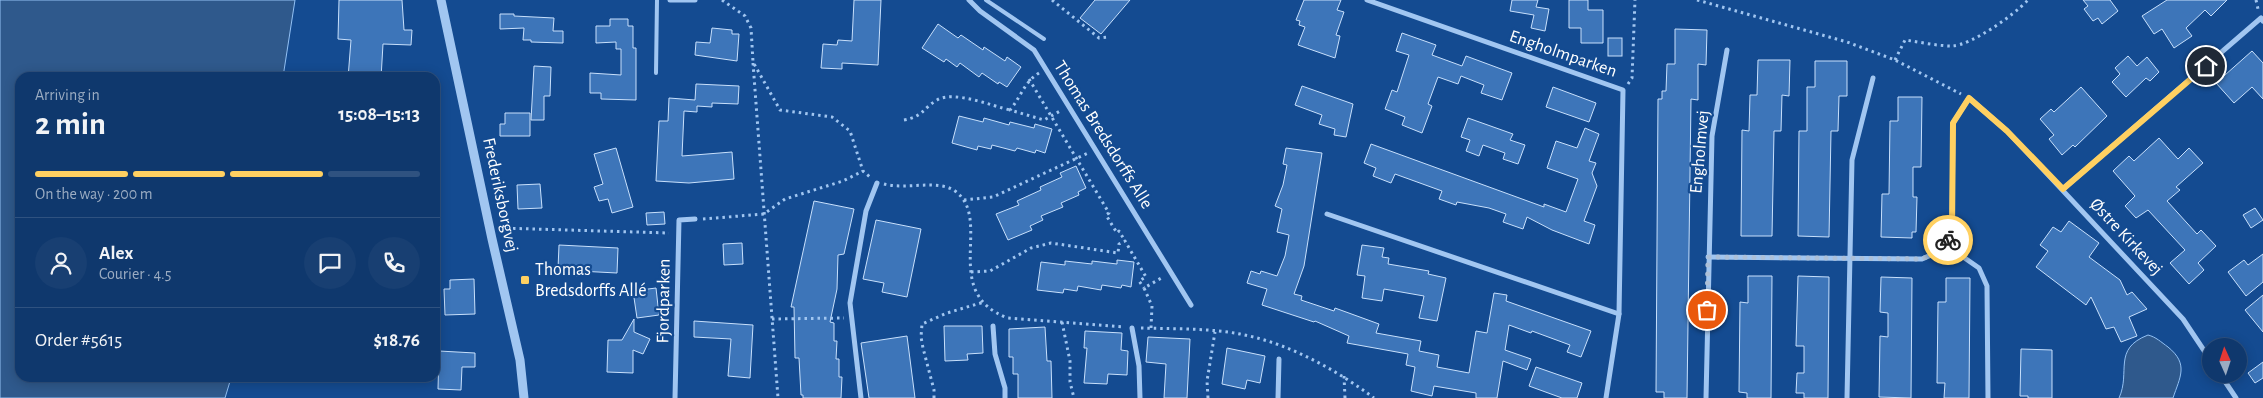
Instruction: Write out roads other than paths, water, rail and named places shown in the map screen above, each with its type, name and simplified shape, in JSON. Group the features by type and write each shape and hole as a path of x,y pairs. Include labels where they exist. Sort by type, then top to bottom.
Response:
{"street":[{"name":"Frederiksborgvej","path":"441,0 520,360 524,398"},
{"path":"670,0 695,0"},
{"name":"Thomas Bredsdorffs Alle","path":"969,0 980,11 1034,50 1191,305"},
{"name":"Engholmparken","path":"1367,0 1623,90 1619,314 1606,398"},
{"path":"2063,189 2261,18 2263,21"},
{"name":"Engholmvej","path":"1706,398 1712,136 1727,50"},
{"path":"1847,398 1852,160 1873,78"},
{"name":"Østre Kirkevej","path":"1946,245 1952,230 1953,123 1969,98 2007,131 2063,189 2183,319 2202,348"},
{"path":"861,398 850,303 866,211 877,182"},
{"path":"1327,214 1619,314"},
{"name":"Fjordparken","path":"675,398 679,220 695,219"},
{"path":"1708,257 1922,259 1939,252 1946,245 1979,268 1988,286 1988,398"},
{"path":"993,326 995,354 1005,388 1005,398"},
{"path":"1132,328 1139,366 1140,398"},
{"path":"1278,398 1279,359"},
{"path":"2226,383 2236,398"}],"lane":[{"path":"656,73 657,0"},
{"path":"986,0 1044,39"}],"water":[{"path":"0,0 295,0 284,72 15,72 15,382 230,382 225,398 0,398"},
{"path":"2148,335 2156,338 2168,347 2179,359 2181,371 2173,398 2119,398 2124,379 2126,354 2130,347"}],"place":[{"name":"Thomas Bredsdorffs Allé","path":"525,280"}]}
